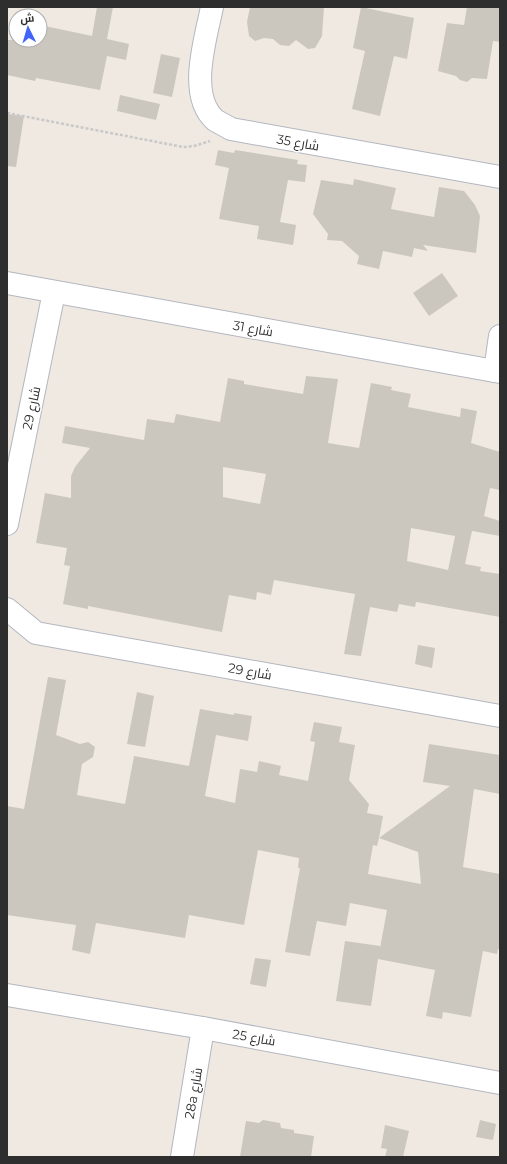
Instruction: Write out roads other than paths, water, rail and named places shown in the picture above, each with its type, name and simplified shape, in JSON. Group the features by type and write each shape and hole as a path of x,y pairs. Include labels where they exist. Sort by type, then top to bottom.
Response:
{"street":[{"name":"شارع 35","path":"212,7 200,69 200,86 203,103 215,119 231,130 500,177"},
{"name":"شارع 31","path":"7,283 498,372"},
{"name":"شارع 29","path":"7,524 54,292"},
{"path":"498,372 500,336"},
{"name":"شارع 29","path":"7,610 36,633 500,716"},
{"name":"شارع 25","path":"7,995 203,1028 500,1082"},
{"name":"28a شارع","path":"182,1157 203,1028"}]}
